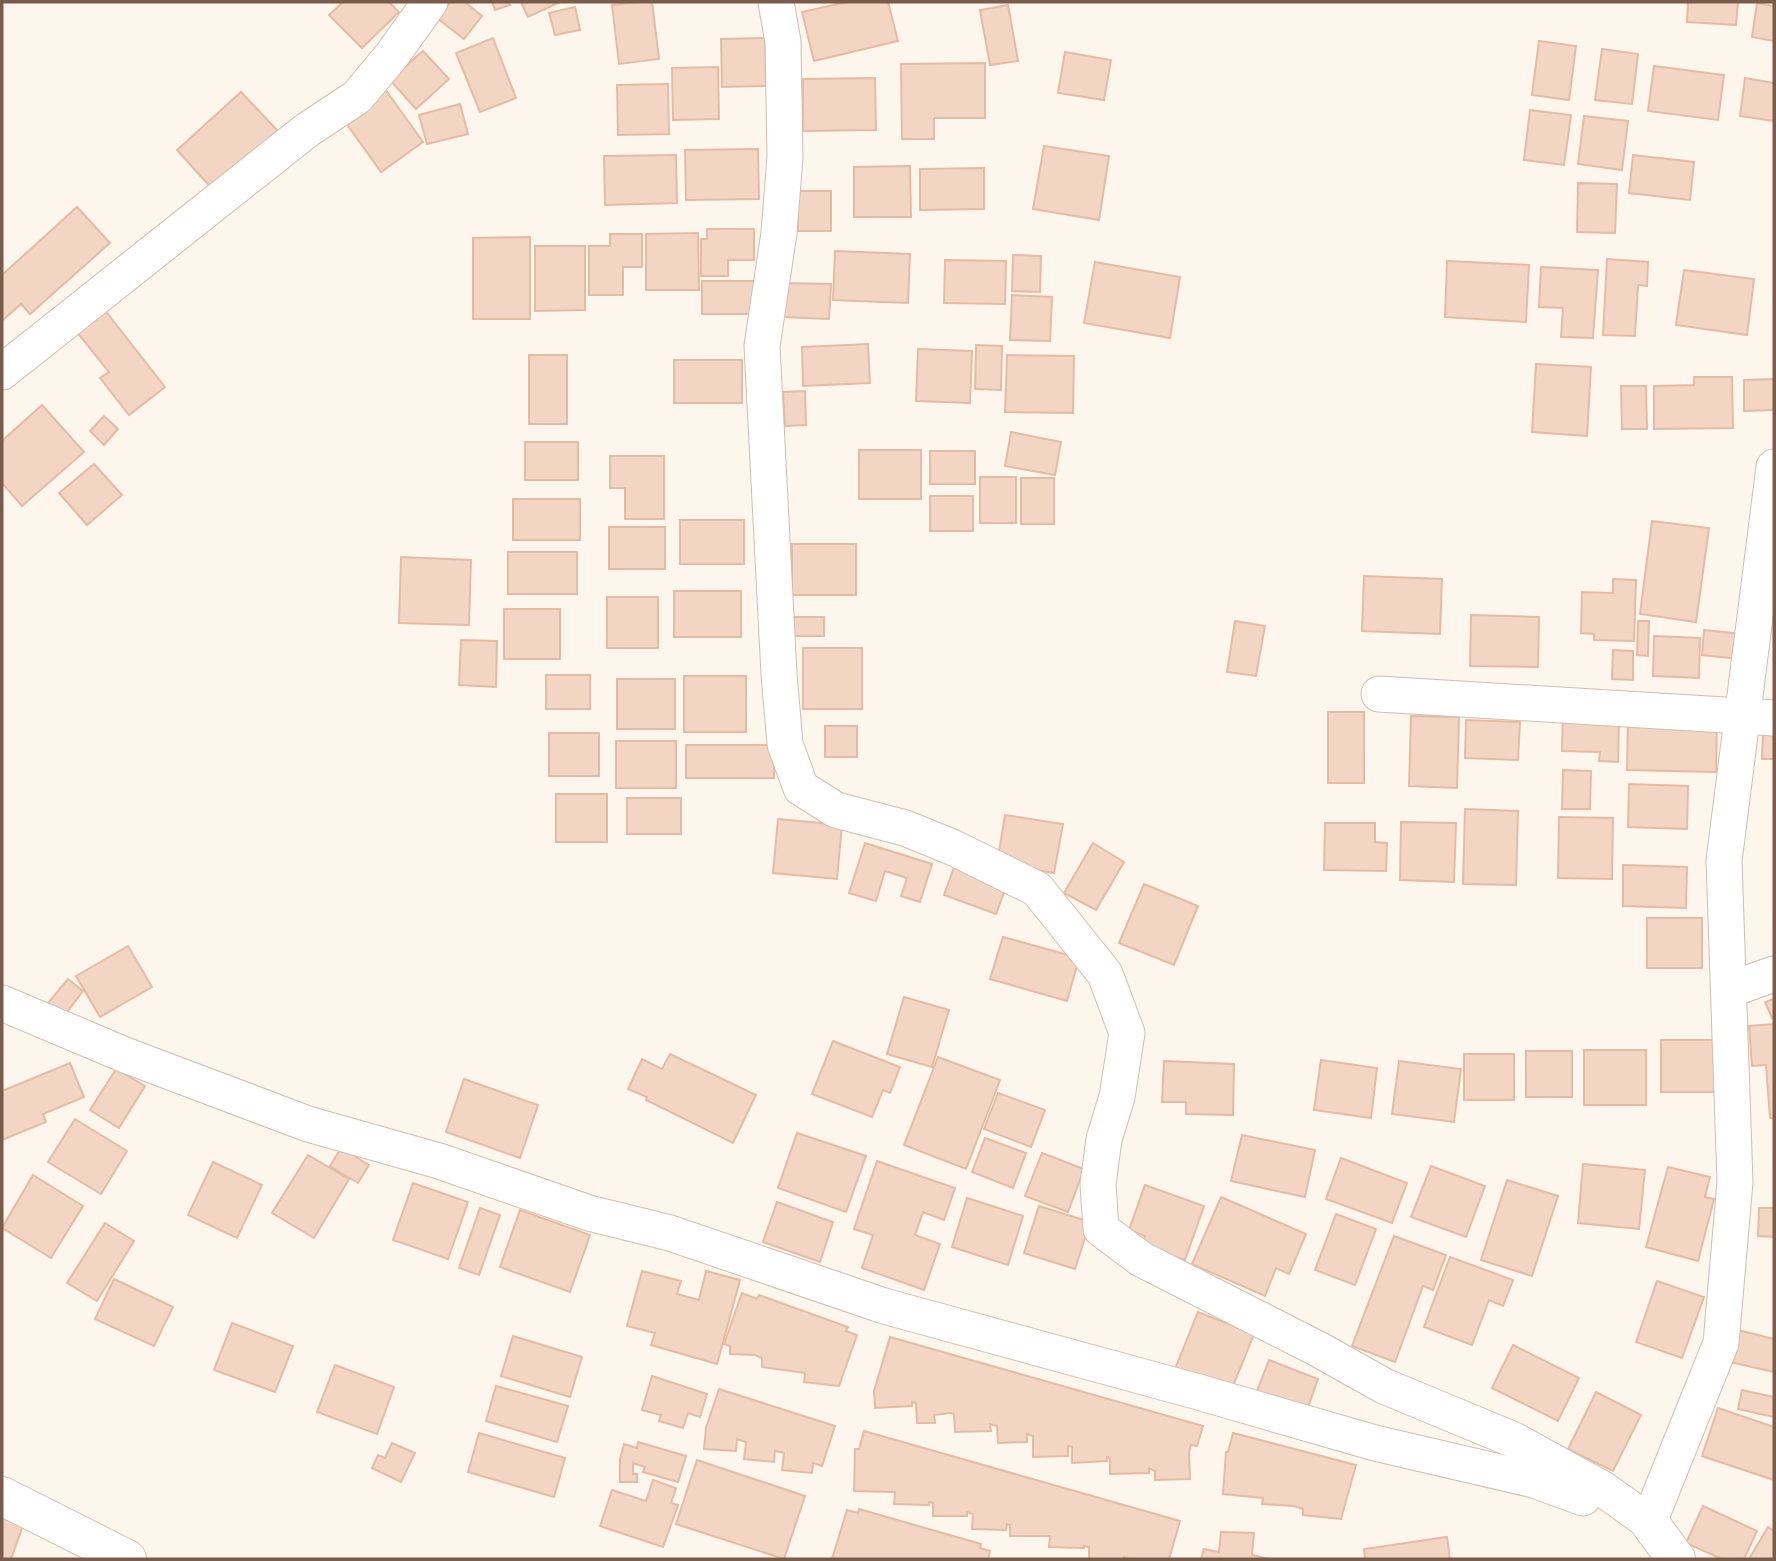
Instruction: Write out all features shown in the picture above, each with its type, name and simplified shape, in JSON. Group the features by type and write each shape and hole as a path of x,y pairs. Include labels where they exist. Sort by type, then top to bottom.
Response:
{"street":[{"path":"4,367 307,130 357,97 392,55 430,2"},
{"path":"776,2 783,42 785,157 779,233 762,346 784,733 785,744 801,788 836,810 905,828 954,848 1037,889 1105,974 1127,1033 1117,1097 1104,1139 1098,1184 1101,1229 1141,1259 1384,1385 1514,1440 1602,1489 1649,1522 1676,1559"},
{"path":"1649,1522 1721,1343 1735,1182 1724,861 1758,716 1774,467"},
{"path":"1379,694 1758,716"},
{"path":"1728,990 1774,974"},
{"path":"2,1003 125,1055 309,1124 439,1161 589,1213 670,1233 884,1306 1375,1443 1534,1480 1649,1522"},
{"path":"2,1496 127,1559"}],"building":[{"path":"343,2 389,2 399,12 362,48 329,15"},
{"path":"450,2 465,2 482,16 464,39 437,18"},
{"path":"492,2 508,2 510,5 495,10"},
{"path":"521,2 560,2 528,17"},
{"path":"652,2 659,59 619,64 612,5"},
{"path":"847,2 888,2 898,41 814,61 802,12"},
{"path":"1688,2 1738,2 1736,25 1687,22"},
{"path":"1757,3 1774,6 1774,41 1752,37"},
{"path":"1008,5 1018,61 990,65 980,10"},
{"path":"575,7 580,30 555,35 549,13"},
{"path":"493,38 516,98 480,112 456,53"},
{"path":"765,38 766,86 722,87 721,39"},
{"path":"1539,41 1576,46 1569,100 1532,95"},
{"path":"1602,49 1638,54 1632,104 1595,100"},
{"path":"423,51 449,79 416,109 390,80"},
{"path":"1065,52 1111,60 1104,100 1058,93"},
{"path":"985,63 985,118 934,118 934,139 902,139 901,64"},
{"path":"1654,66 1724,75 1718,120 1648,111"},
{"path":"718,67 719,119 673,120 672,68"},
{"path":"875,78 876,130 803,131 803,79"},
{"path":"1745,78 1774,83 1774,121 1740,116"},
{"path":"668,84 669,134 618,135 617,85"},
{"path":"385,89 423,142 381,172 343,119"},
{"path":"241,92 278,131 214,191 177,150"},
{"path":"460,104 468,134 427,144 419,115"},
{"path":"1530,110 1571,115 1564,165 1524,160"},
{"path":"1584,116 1628,121 1622,170 1578,164"},
{"path":"1044,146 1109,156 1099,220 1033,209"},
{"path":"758,149 759,199 686,200 685,150"},
{"path":"676,155 677,203 605,205 604,156"},
{"path":"1633,155 1694,162 1690,200 1629,193"},
{"path":"910,166 911,217 854,217 854,167"},
{"path":"984,168 984,209 920,210 920,169"},
{"path":"1578,183 1617,184 1615,233 1577,232"},
{"path":"798,191 831,191 831,231 798,231"},
{"path":"77,207 110,243 30,314 21,304 2,321 2,275"},
{"path":"707,229 754,229 754,260 728,260 728,276 701,276 701,239 707,239"},
{"path":"698,233 699,290 646,290 646,234"},
{"path":"610,234 642,234 642,267 623,267 623,295 589,295 589,246 610,246"},
{"path":"530,237 530,319 473,319 473,238"},
{"path":"535,246 585,246 585,310 535,311"},
{"path":"835,251 910,254 908,303 833,300"},
{"path":"1013,255 1041,256 1040,292 1012,291"},
{"path":"1607,259 1648,262 1647,286 1638,285 1635,336 1603,335"},
{"path":"945,260 1006,261 1005,304 944,303"},
{"path":"1447,261 1529,265 1526,322 1445,317"},
{"path":"1095,262 1180,277 1170,338 1084,323"},
{"path":"1541,267 1598,270 1593,338 1561,337 1563,308 1539,307"},
{"path":"1684,270 1754,279 1747,335 1676,325"},
{"path":"702,281 756,281 756,314 702,314"},
{"path":"784,283 831,284 829,319 782,317"},
{"path":"1012,295 1052,297 1050,341 1010,340"},
{"path":"104,309 165,387 129,415 100,378 109,372 76,331"},
{"path":"868,344 870,383 803,386 802,347"},
{"path":"976,345 1002,346 1001,390 975,389"},
{"path":"918,349 972,351 970,403 916,401"},
{"path":"529,355 567,355 567,424 529,424"},
{"path":"1007,355 1074,356 1073,413 1005,412"},
{"path":"674,360 742,360 742,403 674,403"},
{"path":"1536,364 1591,367 1587,436 1532,432"},
{"path":"1694,377 1732,377 1733,428 1654,429 1654,386 1694,385"},
{"path":"1774,379 1774,410 1744,411 1744,380"},
{"path":"1621,386 1646,386 1647,429 1622,429"},
{"path":"805,391 806,425 785,426 783,392"},
{"path":"42,405 84,452 22,506 2,483 2,441"},
{"path":"104,416 118,429 104,445 90,431"},
{"path":"1011,432 1061,442 1055,475 1005,466"},
{"path":"525,442 578,442 578,480 525,480"},
{"path":"859,450 921,450 921,499 859,499"},
{"path":"930,451 975,451 975,484 930,484"},
{"path":"610,456 664,456 664,519 625,519 625,488 610,488"},
{"path":"94,464 122,495 87,525 59,493"},
{"path":"980,477 1016,477 1016,523 980,523"},
{"path":"1021,478 1054,478 1054,524 1021,524"},
{"path":"930,496 973,496 973,531 930,531"},
{"path":"513,499 580,499 580,540 513,540"},
{"path":"680,520 744,520 744,564 680,564"},
{"path":"1652,521 1709,528 1696,622 1640,614"},
{"path":"609,527 665,527 665,569 609,569"},
{"path":"792,544 856,544 856,595 792,595"},
{"path":"508,552 577,552 577,594 508,594"},
{"path":"401,557 471,560 469,625 399,623"},
{"path":"1364,576 1442,579 1440,634 1362,631"},
{"path":"1613,579 1636,580 1634,641 1594,640 1594,634 1581,633 1582,592 1613,593"},
{"path":"674,591 741,591 741,637 674,637"},
{"path":"607,597 658,597 658,648 607,648"},
{"path":"504,609 560,609 560,659 504,659"},
{"path":"1471,615 1539,617 1538,667 1470,666"},
{"path":"793,617 824,617 824,636 793,636"},
{"path":"1235,621 1265,626 1256,676 1227,672"},
{"path":"1638,621 1649,621 1648,656 1637,655"},
{"path":"1704,630 1742,634 1739,659 1702,655"},
{"path":"1654,636 1700,638 1699,678 1653,676"},
{"path":"461,640 497,641 496,687 459,685"},
{"path":"803,648 862,648 862,709 803,709"},
{"path":"1613,650 1633,651 1633,680 1612,679"},
{"path":"546,675 590,675 590,709 546,709"},
{"path":"684,676 746,676 746,732 684,732"},
{"path":"617,679 675,679 675,729 617,729"},
{"path":"1328,712 1364,712 1364,783 1328,783"},
{"path":"1563,714 1619,716 1618,762 1599,761 1600,752 1562,751"},
{"path":"1411,716 1459,717 1457,788 1409,786"},
{"path":"1628,716 1717,718 1716,772 1627,770"},
{"path":"1466,720 1520,722 1518,760 1465,758"},
{"path":"825,726 857,726 857,757 825,757"},
{"path":"1763,732 1774,732 1774,759 1762,759"},
{"path":"549,733 599,733 599,776 549,776"},
{"path":"616,741 676,741 676,788 616,788"},
{"path":"686,745 774,745 774,778 686,778"},
{"path":"1563,770 1591,771 1590,809 1562,809"},
{"path":"1629,784 1688,786 1687,829 1628,827"},
{"path":"556,794 607,794 607,842 556,842"},
{"path":"627,798 681,798 681,834 627,834"},
{"path":"1465,809 1518,811 1516,885 1463,884"},
{"path":"1005,815 1063,824 1054,873 997,864"},
{"path":"1559,817 1613,818 1612,879 1558,878"},
{"path":"778,819 842,825 837,879 773,873"},
{"path":"1401,822 1456,823 1454,882 1400,880"},
{"path":"1325,823 1375,823 1375,842 1387,843 1386,871 1324,870"},
{"path":"865,843 932,864 920,902 901,896 907,878 885,871 876,901 849,893"},
{"path":"1093,843 1124,862 1096,910 1064,893"},
{"path":"957,859 1009,879 996,914 944,895"},
{"path":"1623,865 1687,867 1686,908 1623,906"},
{"path":"1144,884 1198,906 1174,965 1119,943"},
{"path":"1647,918 1702,918 1702,968 1647,968"},
{"path":"1003,937 1079,958 1067,1001 990,979"},
{"path":"128,946 152,987 100,1017 76,976"},
{"path":"68,979 83,991 64,1016 48,1003"},
{"path":"904,997 949,1010 932,1067 887,1054"},
{"path":"1774,999 1774,1018 1772,1018 1765,1002"},
{"path":"1774,1024 1774,1118 1770,1118 1766,1065 1752,1066 1749,1026"},
{"path":"1661,1040 1727,1040 1727,1092 1661,1092"},
{"path":"833,1041 900,1067 890,1093 883,1090 872,1117 812,1094"},
{"path":"1584,1050 1646,1050 1646,1105 1584,1105"},
{"path":"1526,1051 1572,1051 1572,1097 1526,1097"},
{"path":"670,1054 756,1095 733,1143 628,1089 642,1059 662,1069"},
{"path":"1464,1054 1514,1054 1514,1100 1464,1100"},
{"path":"938,1057 1000,1080 966,1169 904,1145"},
{"path":"1321,1060 1377,1068 1371,1118 1314,1110"},
{"path":"1164,1061 1234,1064 1233,1115 1186,1114 1186,1102 1162,1102"},
{"path":"1399,1061 1461,1069 1454,1122 1392,1114"},
{"path":"70,1063 84,1097 43,1114 46,1122 2,1140 2,1091"},
{"path":"116,1069 145,1086 119,1128 90,1110"},
{"path":"464,1079 538,1105 520,1158 446,1132"},
{"path":"998,1093 1045,1110 1031,1147 984,1129"},
{"path":"75,1119 127,1151 101,1194 48,1162"},
{"path":"797,1133 866,1156 846,1212 778,1188"},
{"path":"1242,1135 1315,1150 1305,1197 1231,1181"},
{"path":"985,1138 1026,1153 1013,1188 972,1172"},
{"path":"341,1148 369,1165 358,1183 330,1166"},
{"path":"1042,1153 1084,1169 1068,1212 1025,1196"},
{"path":"308,1155 349,1179 314,1238 272,1213"},
{"path":"1341,1158 1407,1183 1392,1223 1326,1199"},
{"path":"877,1161 955,1188 944,1220 923,1212 915,1235 940,1244 924,1290 862,1268 873,1235 854,1229"},
{"path":"213,1162 262,1185 237,1238 188,1215"},
{"path":"1583,1164 1645,1170 1639,1229 1578,1223"},
{"path":"1431,1166 1485,1186 1466,1237 1411,1217"},
{"path":"1668,1167 1710,1177 1705,1197 1714,1199 1698,1261 1646,1247"},
{"path":"33,1175 83,1206 51,1258 2,1228"},
{"path":"1507,1180 1558,1196 1532,1276 1481,1260"},
{"path":"413,1183 468,1202 448,1259 393,1240"},
{"path":"1145,1185 1204,1206 1185,1260 1142,1245 1145,1236 1129,1230"},
{"path":"1221,1197 1306,1234 1289,1274 1276,1268 1265,1296 1192,1264"},
{"path":"967,1198 1023,1216 1008,1265 952,1247"},
{"path":"777,1202 833,1222 820,1262 763,1242"},
{"path":"1039,1206 1090,1222 1075,1269 1024,1253"},
{"path":"480,1208 500,1215 479,1275 459,1268"},
{"path":"1759,1208 1774,1208 1774,1237 1758,1236"},
{"path":"520,1210 590,1235 570,1292 500,1267"},
{"path":"1336,1214 1376,1229 1355,1285 1315,1270"},
{"path":"105,1223 134,1241 97,1301 67,1283"},
{"path":"1394,1236 1446,1255 1433,1290 1423,1286 1395,1362 1352,1346"},
{"path":"1450,1257 1513,1280 1503,1306 1489,1300 1472,1345 1424,1327"},
{"path":"642,1271 681,1281 677,1294 699,1300 706,1271 740,1280 717,1364 651,1345 655,1333 627,1326"},
{"path":"114,1279 173,1307 154,1346 95,1319"},
{"path":"1657,1281 1704,1297 1682,1358 1636,1342"},
{"path":"742,1293 757,1299 759,1295 848,1327 846,1331 857,1335 839,1386 804,1382 805,1373 762,1367 762,1358 755,1355 730,1354 730,1346 724,1344"},
{"path":"1198,1312 1254,1334 1231,1391 1175,1369"},
{"path":"232,1323 293,1346 275,1392 214,1370"},
{"path":"1738,1330 1774,1339 1774,1372 1730,1362"},
{"path":"513,1336 582,1357 570,1397 501,1376"},
{"path":"890,1337 1203,1426 1197,1446 1191,1445 1189,1453 1190,1479 1155,1480 1155,1471 1149,1468 1149,1473 1110,1474 1110,1458 1107,1457 1107,1461 1072,1463 1072,1447 1068,1446 1068,1456 1033,1457 1033,1436 1027,1434 1027,1442 998,1443 997,1426 990,1424 991,1431 955,1432 954,1414 950,1413 934,1415 935,1423 917,1423 916,1403 912,1402 912,1406 875,1408 874,1391"},
{"path":"1513,1345 1579,1378 1558,1421 1492,1388"},
{"path":"1269,1360 1318,1379 1307,1410 1257,1391"},
{"path":"335,1365 394,1387 377,1434 317,1412"},
{"path":"652,1376 707,1394 700,1417 688,1413 683,1428 659,1421 661,1415 642,1410"},
{"path":"496,1386 568,1406 557,1442 486,1421"},
{"path":"719,1389 835,1426 822,1466 813,1463 812,1473 782,1470 784,1453 775,1451 774,1462 744,1459 746,1442 737,1439 736,1451 704,1449 706,1428"},
{"path":"1742,1390 1774,1397 1774,1417 1738,1409"},
{"path":"1596,1392 1641,1415 1613,1471 1568,1449"},
{"path":"1718,1408 1774,1427 1774,1480 1702,1456"},
{"path":"864,1431 1180,1521 1169,1559 1089,1559 1089,1547 1049,1547 1050,1536 1010,1536 1010,1525 1007,1524 1006,1530 972,1529 973,1514 967,1512 967,1516 933,1516 933,1503 894,1504 895,1492 854,1491 855,1449 859,1449"},
{"path":"479,1433 565,1458 554,1497 468,1472"},
{"path":"1233,1433 1356,1465 1341,1519 1303,1515 1303,1509 1294,1506 1262,1504 1263,1498 1223,1494 1226,1452"},
{"path":"638,1442 686,1456 678,1482 643,1472 645,1467 633,1463 633,1474 637,1474 637,1482 620,1482 620,1459 624,1444 637,1448"},
{"path":"392,1443 415,1453 401,1482 372,1468 378,1455 385,1458"},
{"path":"697,1460 805,1496 784,1559 676,1524"},
{"path":"653,1480 676,1488 671,1503 678,1505 663,1547 600,1526 612,1490 646,1501"},
{"path":"1703,1506 1757,1531 1744,1559 1722,1559 1686,1543"},
{"path":"859,1509 981,1544 980,1548 990,1551 988,1559 832,1559 847,1510 858,1513"},
{"path":"2,1515 24,1523 11,1559 2,1559"},
{"path":"1768,1527 1774,1531 1774,1559 1749,1559"},
{"path":"1221,1532 1254,1533 1252,1555 1269,1559 1201,1559 1204,1549 1219,1552"},
{"path":"1447,1537 1450,1559 1365,1559 1364,1549"}]}
